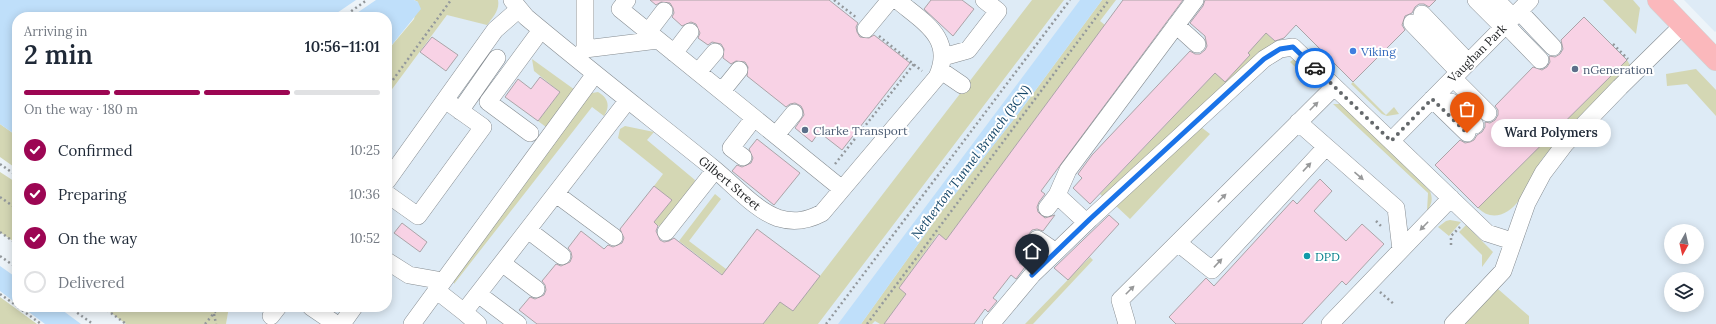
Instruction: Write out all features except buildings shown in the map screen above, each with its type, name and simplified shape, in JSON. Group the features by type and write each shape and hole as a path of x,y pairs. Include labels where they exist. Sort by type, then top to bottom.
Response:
{"main road":[{"path":"1658,0 1716,60"}],"street":[{"path":"585,0 581,54 653,36"},
{"path":"627,0 620,9 842,189"},
{"path":"867,28 890,0"},
{"path":"897,0 935,33 941,43 939,69"},
{"path":"939,69 968,50 998,11 984,0"},
{"path":"1047,208 1072,178 1099,139 1152,50 1176,25 1195,0"},
{"path":"1476,0 1514,16 1540,60"},
{"path":"1496,0 1553,47"},
{"path":"392,174 445,100 458,68 495,30 516,4"},
{"name":"Gilbert Street","path":"516,4 526,17 541,30 581,54 595,74 720,173 764,211 779,218 792,220 809,220 822,213 939,69"},
{"path":"653,36 664,12"},
{"name":"Vaughan Park","path":"1391,141 1514,16"},
{"path":"1417,19 1460,71 1488,113"},
{"path":"1176,25 1197,44"},
{"path":"1453,324 1502,271 1527,203 1543,174 1565,144 1683,25"},
{"path":"527,125 488,102 541,30"},
{"path":"674,53 690,32"},
{"path":"992,324 1032,275 1086,222 1264,59 1280,49 1293,47 1487,233 1512,241"},
{"path":"698,72 715,52"},
{"path":"460,111 497,58"},
{"path":"939,69 962,85"},
{"path":"722,91 739,70"},
{"path":"412,324 595,74"},
{"path":"1127,324 1120,300 1334,87"},
{"path":"1436,95 1471,129"},
{"path":"392,198 418,216 483,127 445,100"},
{"path":"464,312 628,100"},
{"path":"776,135 794,112"},
{"path":"743,157 731,148 754,118"},
{"path":"1298,122 1396,208 1401,250"},
{"path":"1178,243 1212,270 1326,147"},
{"path":"671,235 720,173"},
{"path":"556,194 614,237"},
{"path":"1057,195 1086,222"},
{"path":"1330,324 1451,198"},
{"path":"528,230 562,256"},
{"path":"1037,239 1056,252"},
{"path":"502,263 536,289"},
{"path":"392,264 409,275 440,286 464,312 478,324"},
{"path":"478,294 518,324"},
{"path":"318,312 336,324"},
{"path":"342,324 350,312"}],"path":[{"path":"350,12 368,0"},
{"path":"392,81 451,0"},
{"path":"834,0 867,28 914,64 939,69"},
{"path":"826,324 1070,0"},
{"path":"867,324 1109,0"},
{"path":"1613,44 1638,69"},
{"path":"826,176 914,64"},
{"path":"0,164 12,172"},
{"path":"0,197 12,206"},
{"path":"1450,245 1451,236 1471,217"},
{"path":"0,232 12,240"},
{"path":"0,256 12,264"},
{"path":"0,294 12,303"},
{"path":"24,312 41,324"},
{"path":"76,312 92,324"},
{"path":"110,312 126,324"},
{"path":"205,324 214,313"},
{"path":"214,313 216,324"}],"shaded area":[{"path":"464,0 1658,0 1716,60 1716,324 226,324 228,312 392,312 392,89 447,15"},
{"path":"1684,0 1716,0 1715,32"}],"green space":[{"path":"414,0 498,0 498,7 496,13 487,25 447,15 392,89 392,45 414,19 418,2"},
{"path":"1032,0 1064,0 818,324 763,324 772,313 679,241 715,194 721,199 689,241 726,269 730,264 793,311"},
{"path":"1102,0 1116,0 1100,21 1105,25 946,240 938,234 899,288 906,294 884,324 880,324 875,321 872,324 861,324 941,212 1018,114"},
{"path":"1603,0 1633,0 1640,8 1636,34"},
{"path":"1266,33 1278,44 1104,198 1100,194 1215,73 1250,55 1240,46 1256,44"},
{"path":"1295,58 1320,82 1317,88 1290,62"},
{"path":"532,59 575,90 546,127 538,121 560,92 534,71"},
{"path":"1627,60 1630,65 1574,122 1543,158 1523,194 1514,206 1508,211 1496,216 1489,215 1481,211 1478,208"},
{"path":"1696,69 1716,90 1716,116 1687,84 1667,86 1666,74"},
{"path":"1353,82 1386,115 1394,107 1399,114 1387,116 1382,114 1351,84"},
{"path":"598,92 602,94 608,106 604,116 592,107 454,284 453,279 584,101 592,93"},
{"path":"1333,104 1342,104 1430,191 1432,201 1427,211 1428,193"},
{"path":"0,124 12,132 12,165 0,157"},
{"path":"625,126 654,132 647,140 695,180 693,187 661,228 654,222 671,200 654,186 663,174 618,138 620,129"},
{"path":"1201,127 1210,134 1130,219 1115,205"},
{"path":"0,172 12,180 12,240 0,232"},
{"path":"1450,220 1461,222 1449,236 1438,227"},
{"path":"1466,225 1493,252 1482,267 1482,255 1459,232"},
{"path":"1090,257 1093,260 1033,324 1025,324"},
{"path":"1498,289 1529,316 1529,324 1464,324"},
{"path":"0,297 12,306 12,312 21,312 37,324 0,324"},
{"path":"110,312 228,312 226,324 126,324"}],"water":[{"path":"0,0 356,0 338,12 12,12 12,132 0,124"},
{"path":"376,0 414,0 418,2 421,9 392,45 392,12 358,12"},
{"name":"Netherton Tunnel Branch (BCN)","path":"1080,0 1102,0 1018,114 941,212 861,324 838,324"},
{"path":"0,266 12,274 12,300 0,291"},
{"path":"29,312 65,312 81,324 45,324"}],"way so far":[{"path":"1315,68 1391,141 1432,99 1467,133"}],"place":[{"name":"Viking","path":"1353,51"},
{"name":"nGeneration","path":"1575,69"},
{"name":"Clarke Transport","path":"805,130"},
{"name":"Ward Polymers","path":"1467,133"},
{"name":"DPD","path":"1307,256"}],"route":[{"path":"1032,275 1090,219 1264,59 1280,49 1293,47 1315,68"}]}
